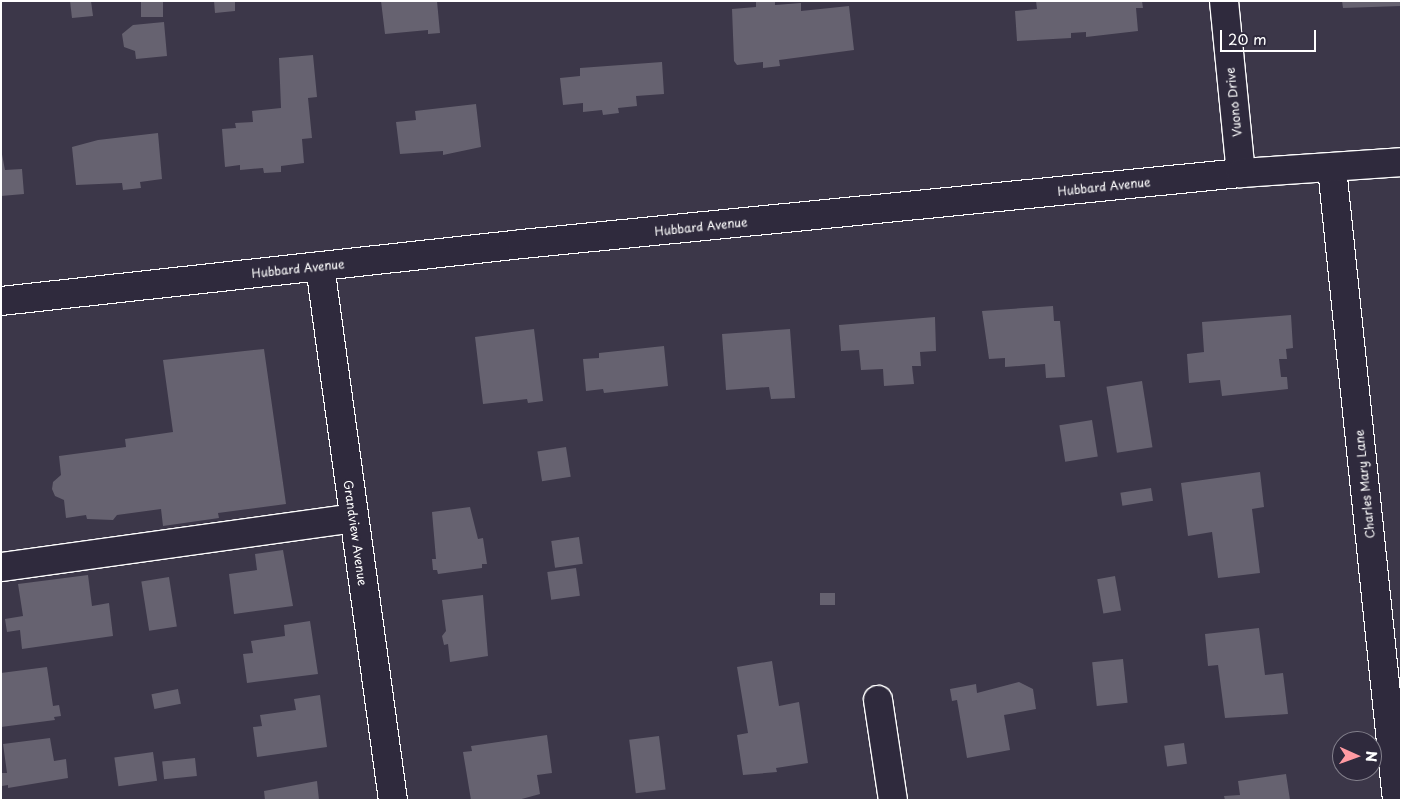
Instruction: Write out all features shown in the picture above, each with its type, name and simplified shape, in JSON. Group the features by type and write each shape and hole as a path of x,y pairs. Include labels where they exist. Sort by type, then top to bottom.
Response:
{"street":[{"name":"Vuono Drive","path":"1224,1 1241,174"},
{"name":"Hubbard Avenue","path":"1,302 320,266 1241,174 1401,162"},
{"name":"Charles Mary Lane","path":"1332,168 1397,800"},
{"name":"Grandview Avenue","path":"320,266 393,800"},
{"path":"1,567 353,518"},
{"path":"878,700 892,800"}],"building":[{"path":"70,1 91,1 93,16 72,18"},
{"path":"141,1 163,1 163,17 141,17"},
{"path":"214,1 235,1 235,11 215,13"},
{"path":"381,1 437,1 440,33 428,34 428,30 385,34"},
{"path":"775,1 775,5 801,3 801,11 849,6 854,50 779,60 780,66 763,68 763,62 737,65 734,61 732,9 756,7 756,2"},
{"path":"1036,1 1142,1 1143,8 1136,8 1138,31 1086,37 1086,32 1071,33 1071,38 1017,41 1015,11 1037,9"},
{"path":"1342,1 1401,1 1401,6 1343,8"},
{"path":"164,22 167,56 136,59 135,51 124,47 122,34 133,25"},
{"path":"313,55 317,97 308,98 312,138 302,139 304,163 281,166 281,172 264,173 263,168 240,170 240,165 225,167 222,129 236,128 235,123 253,122 252,111 281,108 279,58"},
{"path":"662,62 664,94 636,96 637,106 618,108 619,113 603,115 602,110 583,112 583,103 563,105 560,78 580,76 580,68"},
{"path":"476,104 481,147 443,155 443,151 400,154 396,122 416,120 415,111"},
{"path":"158,133 162,179 140,182 141,188 123,190 122,183 76,185 72,147 98,140"},
{"path":"1,149 5,170 22,169 24,194 1,196"},
{"path":"1053,306 1054,321 1060,321 1065,377 1046,378 1045,364 1005,367 1005,358 989,359 982,311"},
{"path":"1291,315 1293,348 1286,349 1287,359 1279,359 1281,377 1287,377 1288,389 1222,396 1220,380 1189,383 1187,354 1204,352 1202,322"},
{"path":"935,317 936,351 920,352 921,366 912,366 914,384 884,386 883,369 861,370 859,350 841,351 839,325"},
{"path":"534,329 543,401 528,403 527,399 483,404 475,337"},
{"path":"790,329 795,398 771,399 769,387 726,390 722,334"},
{"path":"664,346 668,386 604,393 603,389 586,391 583,359 599,358 599,353"},
{"path":"264,349 286,504 218,513 219,518 163,526 161,509 117,515 113,520 87,519 86,515 66,518 64,500 55,496 52,489 53,482 61,475 59,456 126,447 125,439 173,432 163,360"},
{"path":"1142,381 1152,447 1117,453 1106,387"},
{"path":"1092,420 1098,457 1065,462 1059,425"},
{"path":"566,447 571,477 542,481 537,452"},
{"path":"1260,472 1264,507 1252,509 1260,573 1218,578 1212,532 1188,536 1181,483"},
{"path":"1151,488 1153,501 1122,506 1120,493"},
{"path":"470,507 478,539 483,538 487,564 482,564 482,568 438,574 437,570 433,570 432,559 436,559 432,512"},
{"path":"579,537 583,564 555,568 551,541"},
{"path":"283,550 293,606 234,614 229,574 257,570 255,554"},
{"path":"576,568 580,596 551,600 547,572"},
{"path":"88,575 92,606 109,603 113,636 22,649 20,630 7,632 5,619 23,616 18,584"},
{"path":"1115,576 1121,610 1103,614 1097,579"},
{"path":"169,577 177,626 149,631 141,581"},
{"path":"820,593 835,593 835,605 820,605"},
{"path":"483,595 488,656 450,662 448,644 444,645 442,636 446,631 442,600"},
{"path":"310,621 318,674 247,683 243,654 253,653 251,641 285,636 284,625"},
{"path":"1259,628 1265,675 1283,673 1288,714 1225,718 1218,665 1208,666 1205,634"},
{"path":"1123,659 1128,703 1097,706 1092,662"},
{"path":"772,661 779,706 799,702 808,763 776,768 777,772 743,775 737,735 748,733 737,667"},
{"path":"47,667 53,706 59,705 61,716 54,717 55,720 1,727 1,673"},
{"path":"1019,682 1033,689 1036,709 1004,715 1010,750 967,758 957,700 952,701 950,689 976,684 977,693"},
{"path":"178,689 181,704 154,709 151,694"},
{"path":"320,695 327,747 257,757 253,727 262,726 260,715 296,710 294,699"},
{"path":"547,735 552,773 537,775 540,794 518,800 471,800 463,752 472,751 471,746"},
{"path":"659,736 666,790 636,793 629,740"},
{"path":"50,738 54,761 66,759 68,778 8,788 8,785 2,786 1,773 7,773 3,744"},
{"path":"1184,743 1187,764 1167,767 1164,746"},
{"path":"153,752 157,781 118,786 114,757"},
{"path":"195,758 197,776 164,779 162,761"},
{"path":"1286,774 1290,800 1225,800 1224,796 1240,795 1238,781"},
{"path":"317,781 319,800 265,800 264,791"}]}
